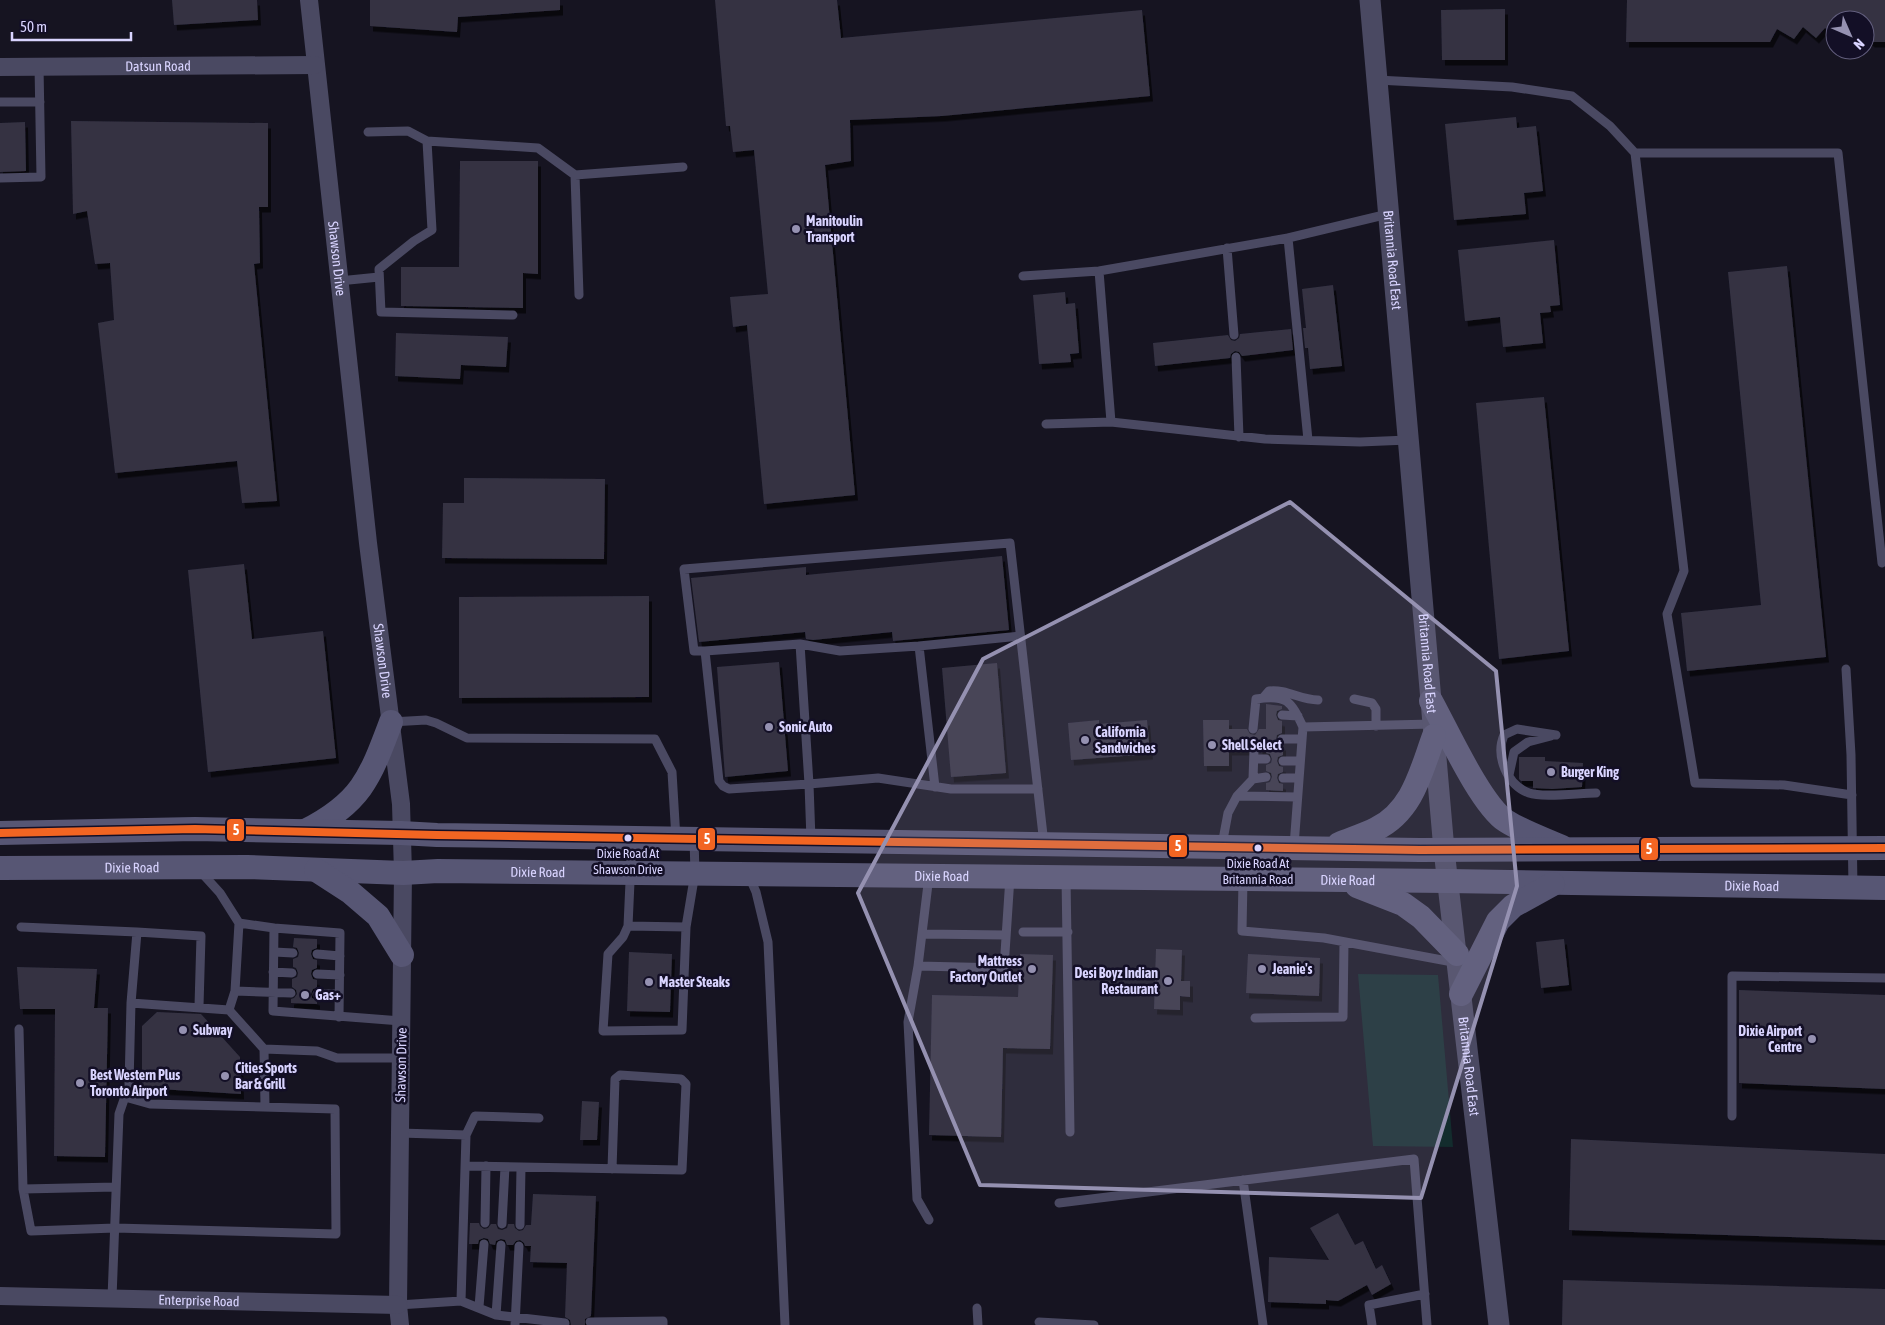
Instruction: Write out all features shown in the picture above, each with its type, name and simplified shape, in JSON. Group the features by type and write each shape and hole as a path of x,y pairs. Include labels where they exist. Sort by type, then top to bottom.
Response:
{"main road":[{"path":"1328,848 1377,829 1399,812 1414,793 1433,720"},
{"path":"1433,720 1492,809 1506,821 1568,850"},
{"path":"305,831 343,808 359,792 374,763 391,722"},
{"path":"0,833 196,829 401,832 437,835 1444,850 1885,848"},
{"name":"Dixie Road","path":"0,868 196,867 403,873 438,871 695,873 1885,888"},
{"path":"314,870 350,892 378,916 402,955"},
{"path":"1343,880 1403,904 1421,917 1457,958"},
{"path":"1461,994 1498,921 1513,906 1555,883"}],"street":[{"name":"Shawson Drive","path":"310,0 315,65 368,543 401,804 403,873 398,1305 400,1325"},
{"name":"Britannia Road East","path":"1370,0 1444,850 1499,1325"},
{"name":"Datsun Road","path":"0,66 315,65"},
{"name":"Enterprise Road","path":"0,1296 398,1305"}],"lane":[{"path":"0,178 41,177 40,66"},
{"path":"1377,80 1512,87 1572,96 1610,126 1635,153 1684,570 1667,614 1695,783 1784,785 1852,794"},
{"path":"0,102 40,102"},
{"path":"368,132 408,131 428,141 538,148 575,175 683,167"},
{"path":"428,141 432,230 414,241 379,269 381,312 513,315"},
{"path":"1635,153 1838,153 1882,563"},
{"path":"575,175 579,295"},
{"path":"1023,276 1099,270 1288,238 1388,214"},
{"path":"1288,238 1308,440"},
{"path":"1227,248 1234,335"},
{"path":"1099,270 1111,422"},
{"path":"339,281 379,276"},
{"path":"1236,357 1239,437"},
{"path":"1046,424 1111,422 1239,437 1360,442 1408,440"},
{"path":"1020,636 919,646 840,651 800,644 694,651 684,568 1010,543 1044,844"},
{"path":"800,644 811,841"},
{"path":"919,646 934,787"},
{"path":"705,651 719,780 729,790 878,778 951,790 1038,789"},
{"path":"1846,669 1854,848 1853,888"},
{"path":"1263,698 1269,691 1277,690 1292,693 1307,700 1318,700"},
{"path":"1253,729 1256,699 1263,698 1286,700 1294,707 1303,728 1294,848"},
{"path":"1354,699 1372,702 1376,709 1376,726"},
{"path":"1255,712 1266,712"},
{"path":"1282,715 1298,716"},
{"path":"391,722 426,720 467,738 655,739 672,772 685,839 695,873 686,928 682,1030 603,1032 608,954 622,937 628,926 632,838"},
{"path":"1303,728 1376,726 1433,720"},
{"path":"1508,775 1514,752 1528,742 1556,735 1517,729 1504,735 1500,744 1502,767 1508,775 1519,787 1530,794 1596,793"},
{"path":"1282,739 1302,739"},
{"path":"1253,779 1254,754 1266,759"},
{"path":"1283,761 1300,761"},
{"path":"1221,846 1228,813 1237,796 1253,779 1266,777"},
{"path":"1283,778 1299,778"},
{"path":"1237,796 1298,797"},
{"path":"196,867 220,893 239,923 235,991 229,1010"},
{"path":"748,874 756,892 768,942 785,1325"},
{"path":"929,876 918,966 908,1022 917,1199 929,1220"},
{"path":"918,966 1004,968 1010,877"},
{"path":"1066,878 1070,1132"},
{"path":"1243,879 1242,930 1324,938 1457,958"},
{"path":"239,923 274,928 340,933 339,1016"},
{"path":"628,926 686,928"},
{"path":"21,927 201,936 199,1006"},
{"path":"274,928 273,1012 401,1021"},
{"path":"112,1298 119,1114 130,1085 131,1003 137,932"},
{"path":"1023,932 1068,932"},
{"path":"922,934 1006,935"},
{"path":"1255,1018 1343,1017 1344,942"},
{"path":"274,952 293,953"},
{"path":"317,954 340,956"},
{"path":"273,972 292,973"},
{"path":"317,974 340,975"},
{"path":"1732,1116 1732,976 1885,978"},
{"path":"235,991 291,993"},
{"path":"317,994 339,994"},
{"path":"131,1003 199,1006 229,1010 264,1049 264,1107"},
{"path":"19,1029 23,1189 31,1231 115,1228 336,1234 335,1109 150,1104 125,1097"},
{"path":"264,1049 317,1051 337,1058 401,1058"},
{"path":"466,1166 486,1166 505,1167 521,1167 612,1169 682,1170 686,1084 681,1079 620,1075 615,1079 612,1169"},
{"path":"461,1301 466,1135 474,1116 539,1118"},
{"path":"400,1133 466,1135"},
{"path":"1059,1203 1414,1159 1427,1325"},
{"path":"485,1223 486,1166"},
{"path":"502,1224 505,1167"},
{"path":"520,1225 521,1167"},
{"path":"1243,1180 1263,1325"},
{"path":"23,1189 116,1187"},
{"path":"479,1307 484,1244"},
{"path":"496,1315 501,1245"},
{"path":"515,1322 519,1246"},
{"path":"1372,1325 1370,1305 1425,1294"},
{"path":"398,1305 461,1301 515,1322 565,1323"},
{"path":"977,1308 978,1325"},
{"path":"590,1322 663,1321 663,1325"},
{"path":"1039,1322 1094,1325"}],"highlighted area":[{"path":"1290,502 1496,671 1517,886 1421,1198 980,1185 858,893 983,659"}],"green space":[{"path":"1358,974 1438,975 1453,1147 1373,1146"}],"building":[{"path":"172,0 257,0 258,20 174,25"},
{"path":"370,0 560,0 560,10 458,17 457,32 370,26"},
{"name":"Manitoulin Transport","path":"715,0 837,0 841,38 1142,10 1150,96 942,116 850,120 851,161 825,165 855,495 764,504 747,325 733,327 730,297 768,294 754,150 733,152 730,126 726,126"},
{"path":"1627,0 1885,0 1885,42 1875,42 1875,10 1825,10 1825,28 1816,38 1803,27 1794,39 1777,29 1770,42 1626,42"},
{"path":"1505,9 1505,60 1442,60 1441,10"},
{"path":"1516,117 1517,128 1536,126 1543,191 1524,193 1526,214 1454,220 1445,124"},
{"path":"71,121 268,123 268,207 259,207 260,263 254,264 277,501 242,503 237,461 115,473 98,323 114,320 110,263 95,264 87,211 73,214"},
{"path":"25,122 26,171 0,172 0,123"},
{"path":"460,161 538,161 538,274 523,273 523,308 401,306 401,267 459,267"},
{"path":"1554,240 1560,305 1550,306 1551,312 1540,313 1543,343 1503,347 1500,317 1465,321 1458,250"},
{"path":"1787,266 1826,657 1687,671 1681,613 1761,605 1728,272"},
{"path":"1333,285 1342,366 1310,369 1308,348 1305,348 1303,328 1306,328 1302,289"},
{"path":"1065,292 1066,304 1075,303 1079,353 1070,354 1071,362 1039,364 1033,295"},
{"path":"1291,329 1293,350 1242,356 1239,352 1235,351 1231,354 1230,358 1155,366 1153,343 1228,335 1231,340 1235,341 1239,338 1240,334"},
{"path":"396,333 508,337 506,367 461,365 460,379 395,376"},
{"path":"1544,397 1569,651 1499,659 1476,403"},
{"path":"464,478 605,479 604,559 442,558 443,503 464,503"},
{"path":"1002,556 1009,630 893,641 892,632 813,640 806,639 805,632 699,642 691,578 806,567 806,575"},
{"path":"244,564 252,639 323,631 336,758 208,772 188,570"},
{"path":"649,596 649,697 459,698 459,597"},
{"path":"779,662 788,771 725,777 717,667"},
{"path":"997,663 1006,773 951,777 942,668"},
{"path":"1266,704 1282,706 1282,709 1277,711 1276,715 1278,720 1282,721 1282,733 1277,735 1276,739 1278,744 1283,745 1283,755 1278,757 1277,761 1279,766 1283,767 1283,772 1278,774 1277,778 1279,783 1283,784 1283,791 1266,790 1266,783 1270,782 1272,777 1271,773 1266,771 1266,765 1271,763 1272,759 1270,754 1266,753 1266,749 1260,749 1255,744 1251,745 1248,750 1229,750 1229,766 1204,766 1203,720 1229,720 1229,729 1247,729 1250,734 1255,735 1259,729 1266,729"},
{"path":"1099,720 1099,724 1147,720 1150,754 1071,760 1068,723"},
{"name":"Burger King","path":"1519,757 1545,757 1545,761 1583,763 1582,787 1533,788 1533,781 1521,781 1519,779"},
{"path":"294,938 317,939 317,948 312,950 311,954 313,959 317,960 317,968 312,970 311,974 313,979 317,980 317,988 313,989 311,994 312,998 317,1000 317,1004 291,1003 291,999 297,994 296,990 292,987 292,979 297,977 298,973 296,968 293,967 293,959 298,957 299,953 297,948 293,947"},
{"path":"1564,939 1569,985 1541,988 1536,942"},
{"path":"1156,949 1182,950 1181,981 1190,981 1190,997 1180,996 1180,1010 1154,1009"},
{"name":"Master Steaks","path":"629,952 672,954 670,1012 627,1011"},
{"path":"1020,954 1053,955 1050,1049 1003,1048 1001,1137 929,1135 932,995 1018,997"},
{"path":"1248,954 1320,958 1319,996 1246,993"},
{"name":"Best Western Plus Toronto Airport","path":"17,967 97,969 94,1008 108,1008 105,1157 54,1156 55,1009 20,1009"},
{"name":"Dixie Airport Centre","path":"1739,990 1885,995 1885,1089 1739,1083"},
{"path":"157,1012 201,1014 240,1057 241,1094 142,1088 142,1026"},
{"path":"582,1101 599,1102 597,1140 580,1140"},
{"path":"1571,1139 1885,1154 1885,1240 1569,1230"},
{"path":"533,1194 596,1196 591,1316 585,1319 585,1325 571,1325 570,1320 565,1317 567,1263 530,1262 531,1246 525,1246 520,1240 516,1241 513,1245 507,1245 505,1240 501,1239 496,1241 495,1245 490,1244 488,1239 484,1238 479,1240 478,1244 469,1244 470,1223 479,1223 484,1229 488,1228 491,1224 496,1224 498,1229 502,1230 507,1228 508,1224 514,1224 515,1228 519,1231 523,1230 526,1225 531,1225"},
{"path":"1338,1213 1355,1245 1363,1241 1376,1269 1382,1265 1391,1284 1372,1295 1367,1285 1338,1301 1326,1300 1326,1304 1268,1302 1269,1257 1329,1260 1310,1228"},
{"path":"1563,1280 1885,1289 1885,1325 1562,1325"}],"transit line":[{"name":"5","path":"0,833 195,829 437,835 1420,850 1885,848"}],"place":[{"name":"Manitoulin Transport","path":"796,229"},
{"name":"Sonic Auto","path":"769,727"},
{"name":"California Sandwiches","path":"1085,740"},
{"name":"Shell Select","path":"1212,745"},
{"name":"Burger King","path":"1551,772"},
{"name":"Dixie Road At Shawson Drive","path":"628,838"},
{"name":"Dixie Road At Britannia Road","path":"1258,848"},
{"name":"Mattress Factory Outlet","path":"1032,969"},
{"name":"Jeanie's","path":"1262,969"},
{"name":"Desi Boyz Indian Restaurant","path":"1168,981"},
{"name":"Master Steaks","path":"649,982"},
{"name":"Gas+","path":"305,995"},
{"name":"Subway","path":"183,1030"},
{"name":"Dixie Airport Centre","path":"1812,1039"},
{"name":"Cities Sports Bar & Grill","path":"225,1076"},
{"name":"Best Western Plus Toronto Airport","path":"80,1083"}]}
